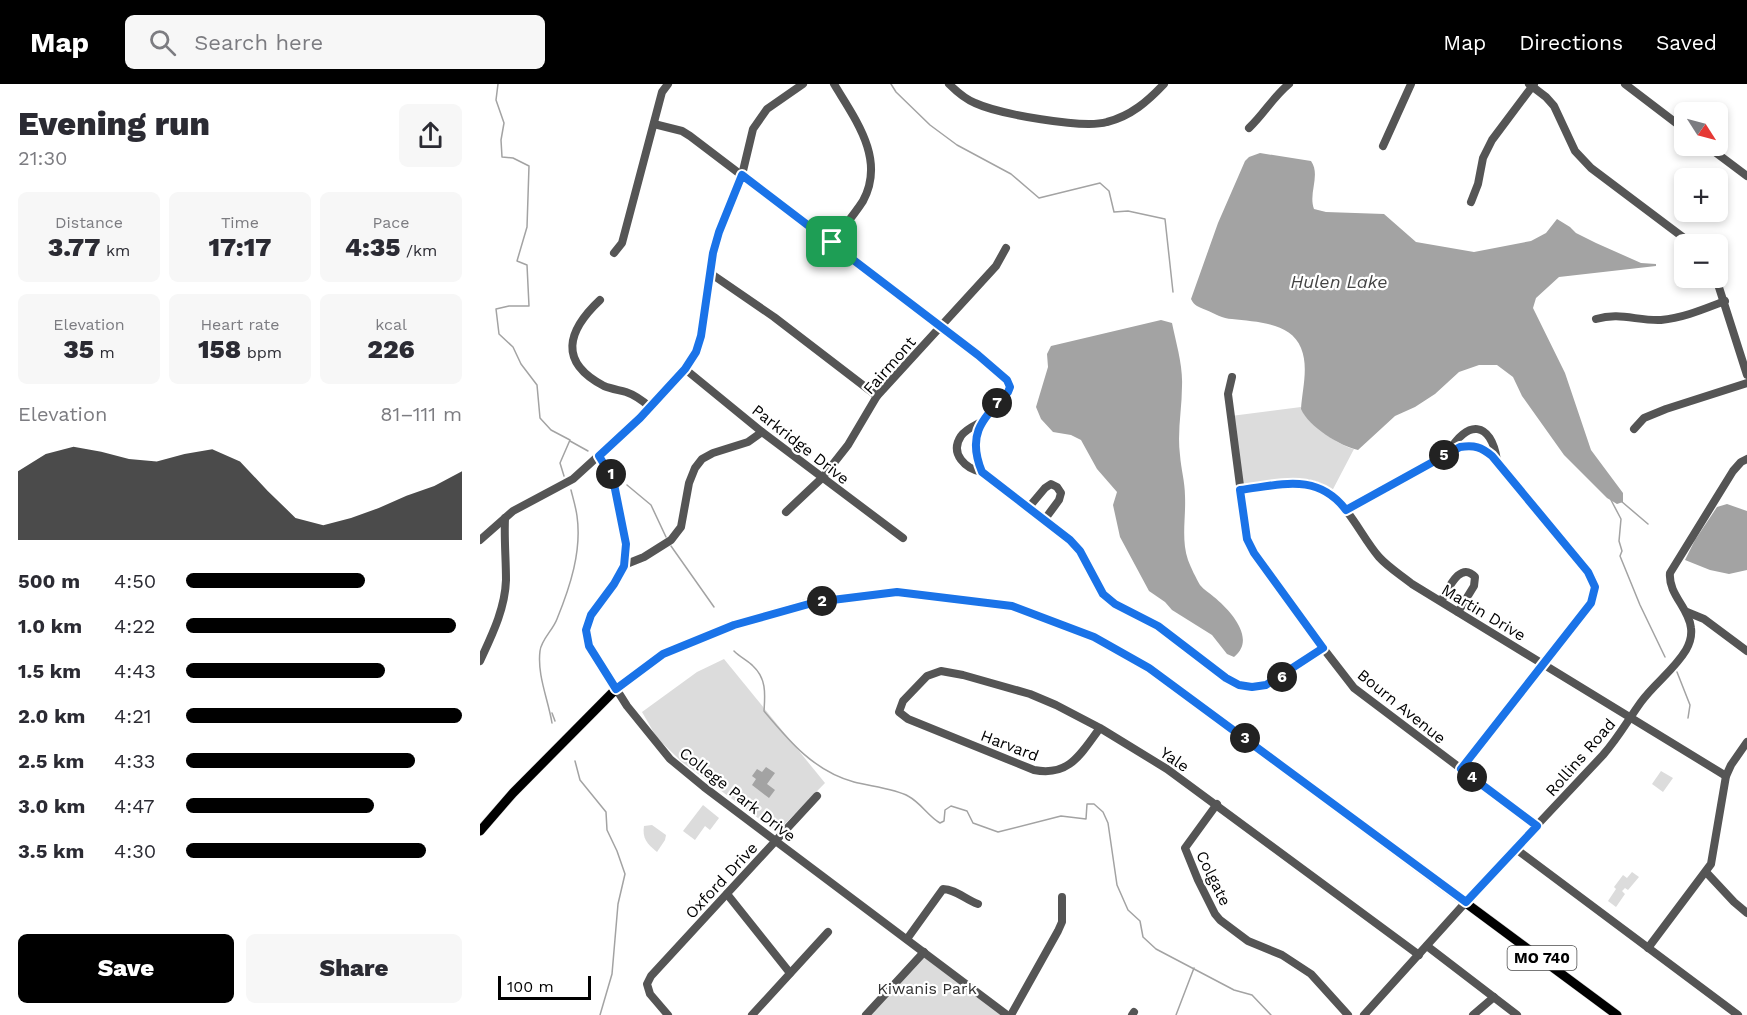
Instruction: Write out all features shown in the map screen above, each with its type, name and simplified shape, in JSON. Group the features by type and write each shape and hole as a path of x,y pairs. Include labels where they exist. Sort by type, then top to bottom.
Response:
{"main road":[{"name":"MO 740","path":"480,831 513,793 616,689 663,654 734,625 816,602 897,592 1012,606 1094,637 1149,668 1617,1015"}],"street":[{"path":"614,253 622,243 662,93 668,84"},
{"path":"480,540 513,511 563,487 650,407 685,369 699,345 719,232 742,175 750,137 756,122 767,109 803,84"},
{"path":"832,242 862,201 872,173 868,146 834,84"},
{"path":"949,84 960,95 990,109 1081,125 1106,122 1125,115 1146,103 1164,84"},
{"path":"1249,128 1289,84"},
{"path":"1383,146 1411,84"},
{"path":"1625,84 1674,121"},
{"path":"1471,202 1478,184 1483,158 1491,140 1532,85 1554,106 1575,151 1591,168 1679,234"},
{"path":"654,124 682,131 832,242 1007,380 1010,387 981,422 961,436 957,450 960,458 972,470 982,472 1029,507 1080,551 1103,594 1115,604 1158,626 1226,678 1239,685 1252,687 1266,685 1323,648"},
{"path":"1720,156 1747,176"},
{"name":"Fairmont","path":"786,512 822,478 848,445 877,396 996,266 1006,248"},
{"path":"710,273 774,317 877,396"},
{"path":"1720,288 1747,375"},
{"path":"600,300 581,321 573,337 571,344 576,361 607,388 629,393 650,407"},
{"path":"1596,319 1609,315 1663,320 1725,302"},
{"name":"Parkridge Drive","path":"685,369 762,432 903,538"},
{"name":"Bourn Avenue","path":"1232,377 1228,394 1247,539 1254,553 1354,688 1537,826"},
{"path":"1634,429 1644,418 1666,409 1747,383"},
{"path":"981,422 976,438 976,459 982,472"},
{"path":"1448,453 1456,439 1463,433 1473,429 1482,430 1490,435 1495,443 1500,464"},
{"path":"599,456 613,479 626,544 624,566 644,557 670,540 681,527 689,483 695,468 702,459 713,453 748,442 762,432"},
{"path":"1346,510 1448,453 1460,447 1473,445 1482,448 1500,464 1593,579 1595,587 1591,603 1461,769"},
{"name":"Rollins Road","path":"1364,1015 1603,755 1617,739 1641,701 1683,655 1691,637 1692,626 1669,580 1672,568 1733,471 1747,459"},
{"name":"Martin Drive","path":"1240,490 1294,483 1319,487 1331,494 1389,567 1458,612 1726,776"},
{"path":"1029,507 1045,488 1051,484 1057,487 1061,492 1059,500 1044,519"},
{"path":"480,661 497,623 502,605 506,581 505,518"},
{"name":"College Park Drive","path":"624,566 591,615 586,630 589,646 627,706 670,759 1009,1015"},
{"path":"1441,601 1457,576 1465,572 1471,573 1475,578 1474,586 1458,612"},
{"path":"1687,612 1704,619 1747,651"},
{"name":"Yale","path":"899,712 903,701 927,675 940,671 963,675 1030,694 1056,705 1100,728 1167,769 1419,955"},
{"name":"Harvard","path":"899,712 908,719 1044,772 1063,769 1070,765 1100,728"},
{"path":"1648,948 1706,872 1713,858 1726,776 1747,742"},
{"name":"Oxford Drive","path":"661,1007 650,994 647,984 651,976 817,796"},
{"name":"Colgate","path":"1216,804 1185,848 1215,914 1248,941 1282,955 1311,974 1348,1015"},
{"path":"1516,849 1738,1015"},
{"path":"1706,872 1747,913"},
{"path":"907,939 943,889 947,888 968,901 978,904"},
{"path":"727,894 790,973"},
{"path":"1009,1015 1058,931 1062,922 1062,897"},
{"path":"752,1015 828,932"},
{"path":"1427,946 1517,1015"},
{"path":"866,1015 924,952"},
{"path":"1473,1015 1494,997"},
{"path":"655,1015 661,1007 668,1015"}],"green space":[{"path":"1301,407 1309,419 1323,432 1354,449 1331,493 1308,483 1240,490 1231,416"},
{"path":"724,659 825,783 777,832 682,762 657,738 642,712 697,672"},
{"path":"1661,771 1673,778 1663,792 1652,784"},
{"path":"703,805 719,818 710,830 705,826 695,840 683,831"},
{"path":"652,825 666,835 657,852 648,843 644,834 644,826"},
{"path":"1632,872 1639,877 1628,890 1625,888 1622,891 1625,894 1616,907 1608,901 1616,889 1614,887 1623,875 1627,878"},
{"name":"Kiwanis Park","path":"924,952 1007,1015 866,1015"}],"water":[{"name":"Hulen Lake","path":"1260,153 1311,161 1315,172 1312,197 1314,209 1326,212 1384,214 1416,242 1474,252 1531,241 1546,233 1557,219 1576,233 1596,243 1641,263 1656,264 1656,266 1559,277 1536,298 1533,308 1565,373 1591,450 1623,493 1623,502 1617,504 1607,498 1564,455 1522,396 1513,377 1497,365 1479,365 1459,372 1435,394 1395,416 1358,450 1334,440 1318,429 1301,409 1305,363 1296,339 1281,328 1272,325 1222,317 1197,306 1191,299 1218,223 1245,161"},
{"path":"1161,320 1172,323 1182,378 1179,446 1185,491 1186,552 1200,585 1227,609 1239,625 1243,642 1234,657 1227,654 1212,635 1172,610 1149,591 1120,537 1113,505 1117,492 1097,469 1081,440 1071,435 1053,432 1041,419 1036,407 1048,367 1047,354 1051,346"},
{"path":"1727,504 1747,511 1747,570 1729,574 1710,570 1685,560 1717,507"},
{"path":"766,767 775,773 767,784 775,790 769,798 752,785 756,779 752,776 757,769 762,772"}],"waterway":[{"path":"498,84 496,100 504,123 501,140 502,157 513,158 529,166 527,227 517,261 527,265 529,306 509,306 496,309 499,334 513,347 521,364 537,385 540,418 551,430 570,440 560,463 564,476"},
{"path":"891,84 896,92 930,125 957,145 1011,174 1039,198 1100,183 1109,191 1114,212 1128,211 1165,219 1173,292"},
{"path":"570,441 588,451"},
{"path":"627,485 651,505 666,537"},
{"path":"552,723 539,660 543,643 562,607 576,556 577,513 571,490"},
{"path":"1611,500 1621,519 1619,541 1622,551 1620,556 1665,657"},
{"path":"1621,501 1648,524"},
{"path":"671,546 714,607"},
{"path":"734,651 753,666 761,676 764,687 764,711 804,754 827,771 840,777 897,791 908,796 940,823 944,821 945,810 951,806 967,811 973,823 998,832 1061,816 1086,819 1087,804 1094,804 1103,812 1108,823 1117,885 1128,910 1140,921 1143,937 1156,949 1234,990 1252,995 1271,1015"},
{"path":"1677,672 1690,705 1688,718"},
{"path":"552,713 555,721"},
{"path":"575,761 580,780 606,812 607,830 625,874 618,904 612,974 600,1015"},
{"path":"1176,1015 1194,968"}],"route":[{"path":"742,175 832,242 978,355 1010,383 1008,392 981,422 976,438 976,459 982,472 1070,540 1080,551 1103,594 1115,604 1158,626 1226,678 1239,685 1252,687 1266,685 1323,648 1254,553 1247,539 1240,490 1294,483 1308,484 1331,494 1346,510 1460,447 1473,445 1482,448 1492,456 1588,572 1595,587 1591,603 1461,769 1537,826 1466,902 1149,668 1094,637 1012,606 897,592 816,602 734,625 663,654 616,689 589,646 586,630 591,615 624,566 626,544 613,479 599,456 640,418 685,369 696,352 701,336 713,253 742,175"}]}
